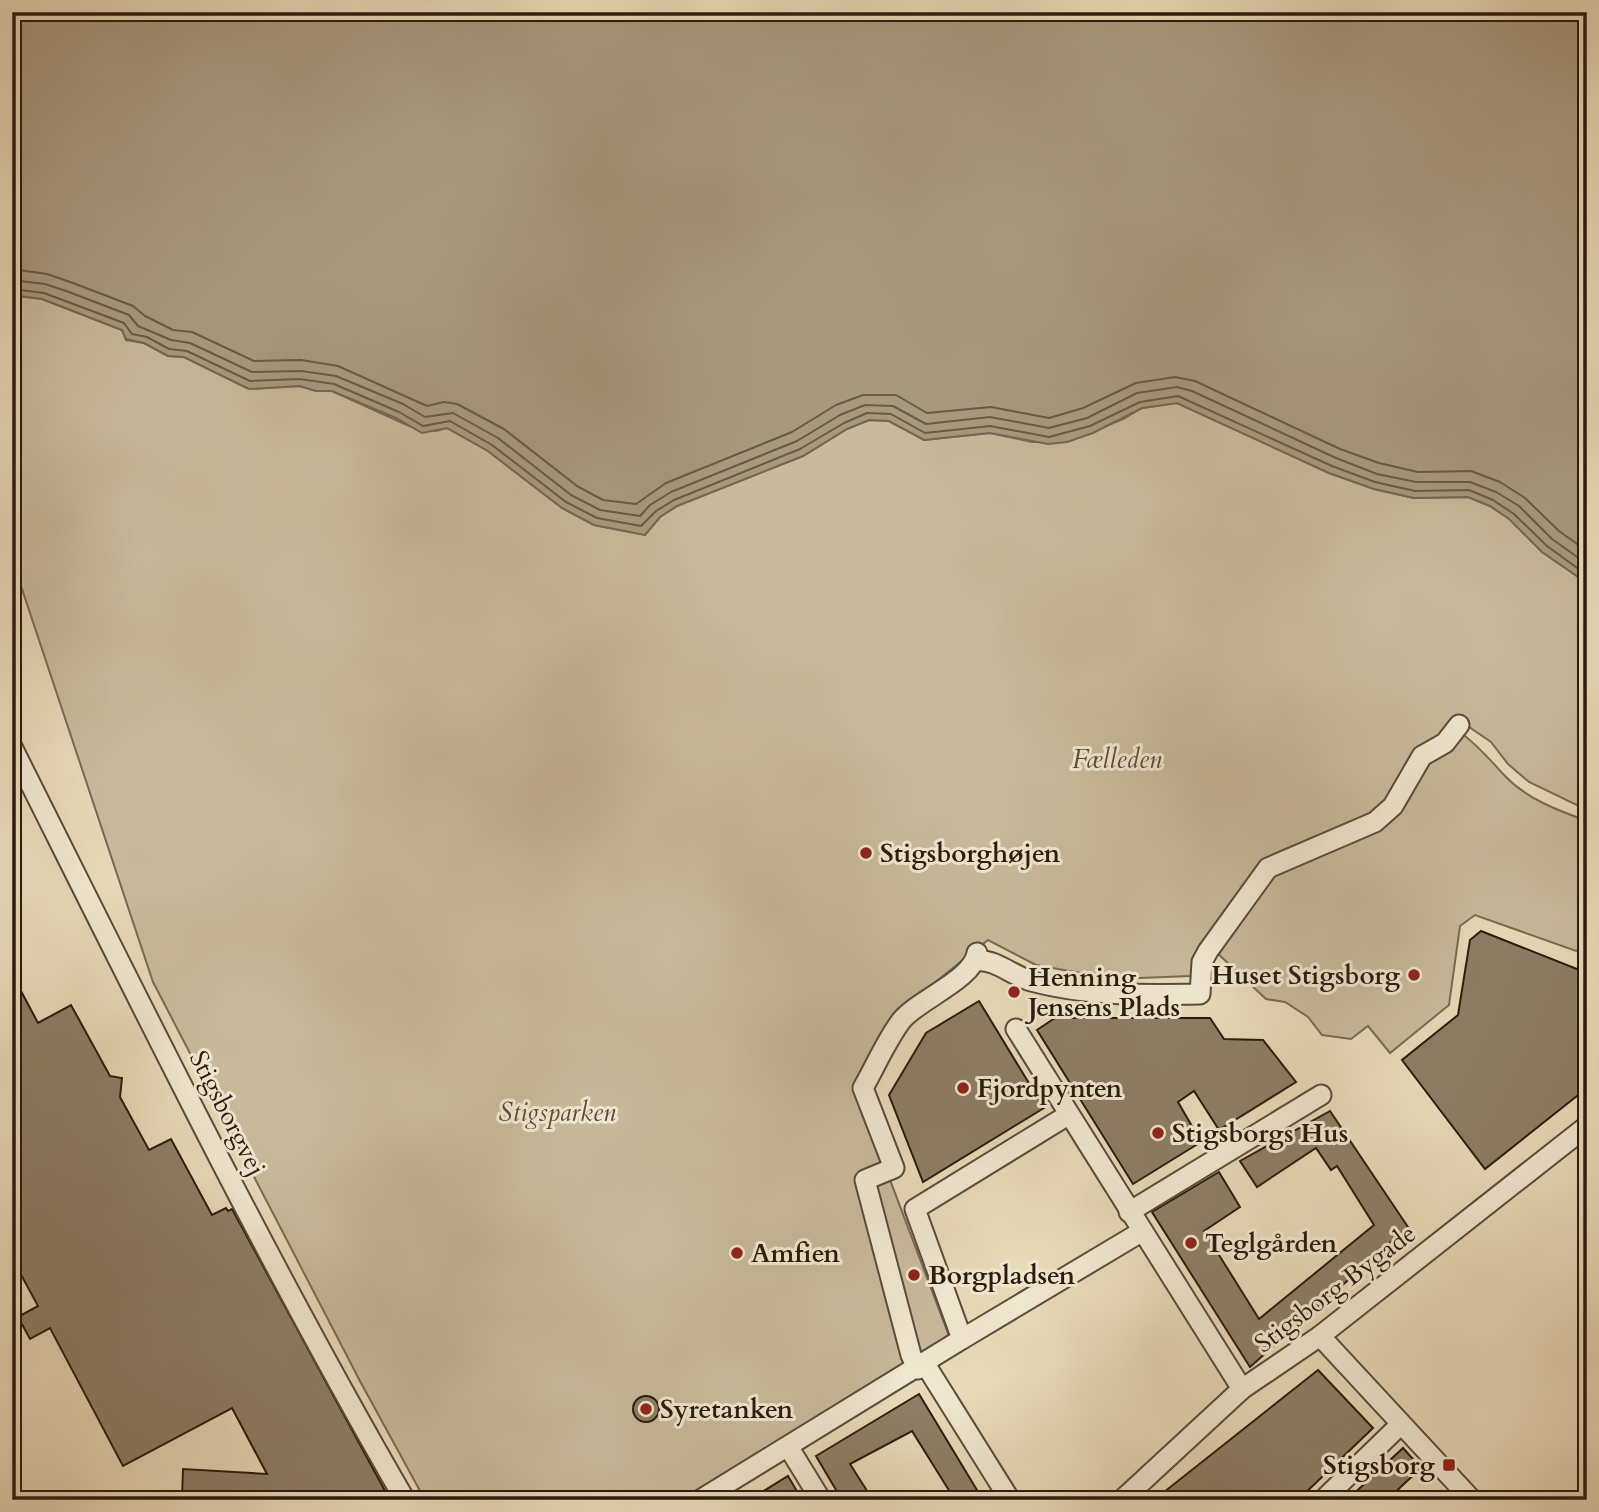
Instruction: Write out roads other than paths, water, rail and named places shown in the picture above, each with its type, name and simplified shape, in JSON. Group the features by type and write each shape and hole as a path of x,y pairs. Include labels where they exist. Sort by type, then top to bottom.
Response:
{"street":[{"path":"1010,1500 911,1355 865,1180 894,1168 863,1088 901,1020 976,957 1028,980 1112,995 1200,994 1202,962 1268,868 1375,822 1393,806 1422,756 1445,743 1459,724"},
{"name":"Stigsborgvej","path":"12,747 121,965 333,1373 405,1500"},
{"path":"1016,1029 1129,1213 1242,1389"},
{"path":"1129,1213 1321,1095"},
{"path":"962,1339 915,1209 1068,1115"},
{"name":"Stigsborg Bygade","path":"1122,1500 1242,1389 1320,1336 1587,1126"},
{"path":"700,1500 1141,1232"},
{"path":"1320,1336 1472,1500"},
{"path":"1323,1500 1401,1425"},
{"path":"789,1448 821,1500"}],"water":[{"path":"12,12 1587,12 1587,583 1542,552 1509,519 1490,506 1468,497 1414,498 1374,489 1329,473 1177,403 1142,408 1093,433 1067,442 1048,444 990,433 924,440 889,421 869,420 847,429 803,456 677,506 660,517 645,535 594,525 562,508 488,451 447,428 422,433 396,418 332,391 316,391 300,386 249,389 184,357 168,356 144,343 126,339 122,330 42,299 12,295"}],"place":[{"name":"Stigsborghøjen","path":"866,853"},
{"name":"Huset Stigsborg","path":"1414,975"},
{"name":"Henning Jensens Plads","path":"1014,992"},
{"name":"Fjordpynten","path":"963,1088"},
{"name":"Stigsborgs Hus","path":"1158,1133"},
{"name":"Teglgården","path":"1191,1243"},
{"name":"Amfien","path":"737,1253"},
{"name":"Borgpladsen","path":"914,1275"},
{"name":"Syretanken","path":"646,1409"},
{"name":"Stigsborg","path":"1449,1465"}],"park label":[{"name":"Fælleden","path":"1117,759"},
{"name":"Stigsparken","path":"557,1112"}]}
